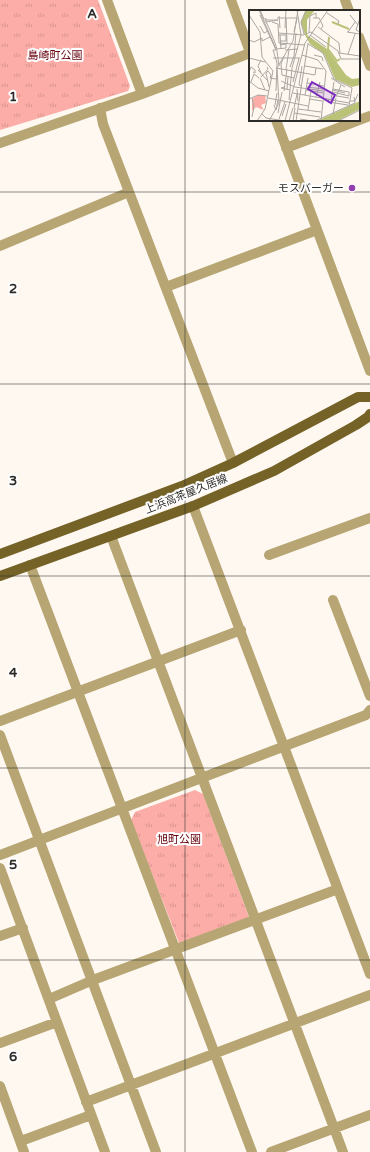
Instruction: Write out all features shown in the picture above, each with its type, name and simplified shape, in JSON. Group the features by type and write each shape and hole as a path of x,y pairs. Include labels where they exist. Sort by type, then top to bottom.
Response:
{"main road":[{"name":"上浜高茶屋久居線","path":"0,554 182,486 233,463 358,397 370,397"},
{"name":"上浜高茶屋久居線","path":"0,576 193,506 274,471 356,425 370,414"}],"street":[{"path":"106,0 142,94"},
{"path":"230,0 249,49"},
{"path":"345,0 349,10"},
{"path":"360,41 370,66"},
{"path":"0,143 142,94 249,52"},
{"path":"100,108 103,124 233,463"},
{"path":"360,120 370,116"},
{"path":"276,121 370,371"},
{"path":"286,148 356,121"},
{"path":"0,246 129,192"},
{"path":"166,287 317,230"},
{"path":"193,506 370,974"},
{"path":"270,555 370,518"},
{"path":"111,536 343,1152"},
{"path":"30,565 213,1053 252,1152"},
{"path":"333,600 370,696"},
{"path":"0,721 241,630"},
{"path":"0,855 366,715 370,710"},
{"path":"0,735 93,980 156,1152"},
{"path":"0,868 105,1152"},
{"path":"49,998 93,980 338,889"},
{"path":"0,936 22,928"},
{"path":"86,1102 370,995"},
{"path":"0,1043 57,1022"},
{"path":"0,1086 24,1152"},
{"path":"20,1141 91,1115"},
{"path":"271,1152 370,1115"}],"green space":[{"name":"島崎町公園","path":"0,0 98,0 130,86 128,91 0,130"},
{"name":"旭町公園","path":"195,790 203,794 249,917 179,943 131,820 135,812"}],"place":[{"name":"モスバーガー","path":"352,188"}]}
